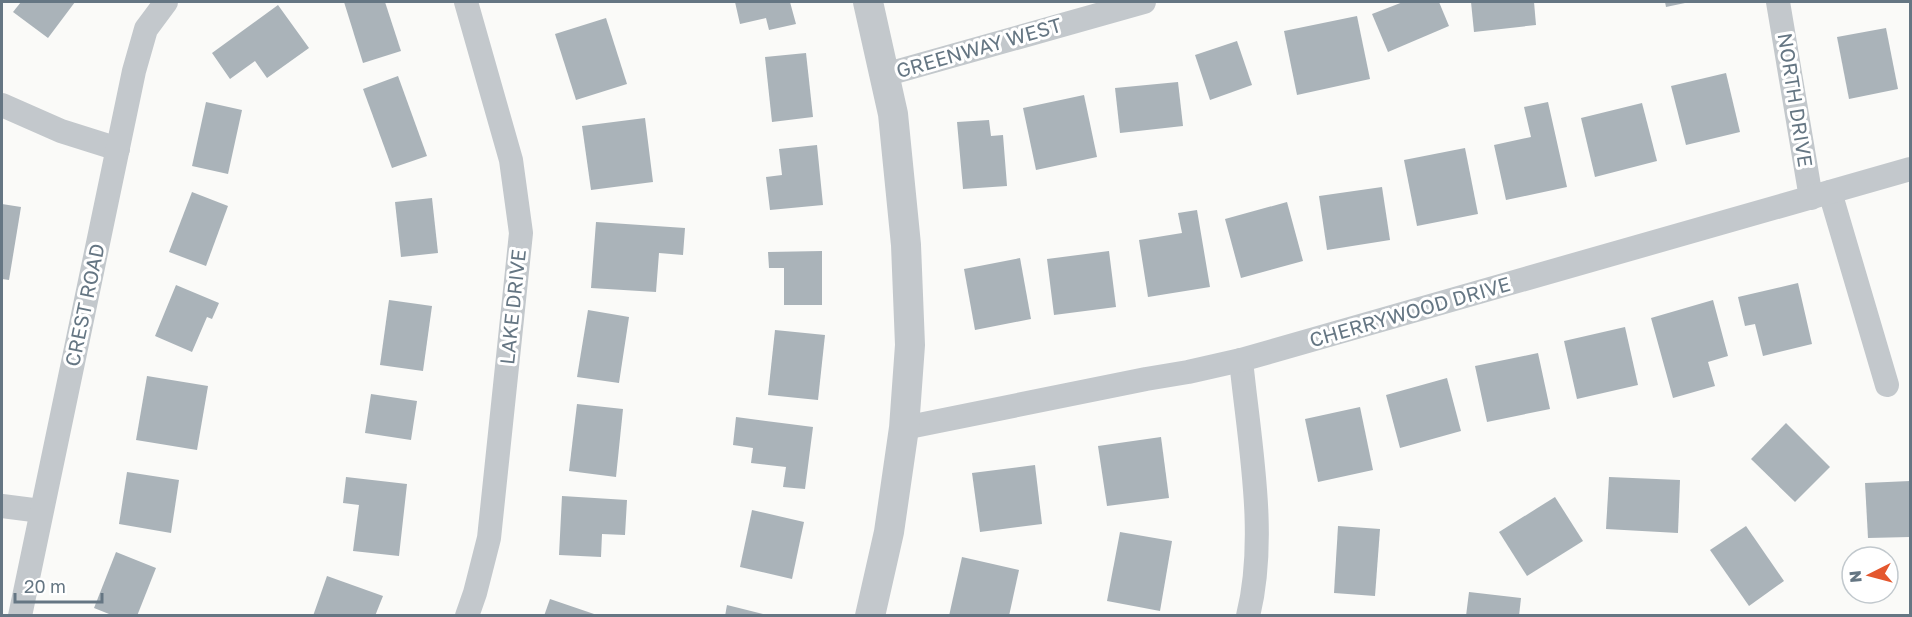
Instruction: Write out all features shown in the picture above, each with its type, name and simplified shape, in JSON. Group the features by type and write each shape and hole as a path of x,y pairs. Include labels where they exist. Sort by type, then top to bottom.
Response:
{"street":[{"name":"CREST ROAD","path":"20,615 134,71 146,29 166,2"},
{"name":"LAKE DRIVE","path":"466,2 511,160 521,233 489,538 467,615"},
{"path":"868,2 893,114 906,245 910,345 904,428 889,532 870,615"},
{"name":"GREENWAY WEST","path":"884,75 1144,2"},
{"name":"NORTH DRIVE","path":"1778,2 1821,195 1887,385"},
{"path":"2,105 61,131 118,149"},
{"name":"CHERRYWOOD DRIVE","path":"904,428 1241,360 1911,170"},
{"path":"1241,360 1257,519 1254,591 1248,615"},
{"path":"2,506 41,511"}],"building":[{"path":"21,2 75,2 48,38 13,12"},
{"path":"344,2 385,2 401,51 363,63"},
{"path":"735,2 790,2 796,24 769,30 766,18 740,24"},
{"path":"1403,2 1439,2 1449,26 1388,52 1372,14"},
{"path":"1471,2 1534,2 1536,25 1474,32"},
{"path":"1665,2 1685,2 1685,3 1666,7"},
{"path":"278,5 309,48 267,78 255,61 230,79 212,53"},
{"path":"1357,16 1370,79 1297,95 1284,31"},
{"path":"606,18 627,84 576,100 555,34"},
{"path":"1886,28 1898,89 1849,99 1837,37"},
{"path":"1237,41 1252,85 1210,100 1195,55"},
{"path":"806,53 813,117 772,122 765,57"},
{"path":"1726,73 1740,132 1686,145 1671,86"},
{"path":"398,76 427,156 392,168 363,89"},
{"path":"1178,82 1183,126 1120,133 1115,88"},
{"path":"1084,95 1097,157 1036,170 1023,108"},
{"path":"206,102 242,110 228,174 192,166"},
{"path":"1548,102 1567,187 1506,200 1494,145 1531,137 1524,107"},
{"path":"1642,103 1657,161 1595,177 1581,118"},
{"path":"645,118 653,182 591,190 582,126"},
{"path":"989,120 991,136 1003,135 1007,186 963,189 957,122"},
{"path":"817,145 823,205 770,210 766,177 782,175 779,149"},
{"path":"1465,148 1478,214 1417,226 1404,160"},
{"path":"1382,187 1390,240 1327,250 1319,196"},
{"path":"192,192 228,206 206,266 169,252"},
{"path":"432,198 438,253 401,257 395,202"},
{"path":"1287,202 1303,261 1241,278 1225,219"},
{"path":"2,204 21,207 9,280 2,279"},
{"path":"1197,210 1210,287 1148,297 1139,240 1182,233 1178,213"},
{"path":"596,222 685,228 683,255 659,253 656,292 591,288"},
{"path":"822,251 822,305 784,305 784,268 769,268 768,252"},
{"path":"1109,251 1116,307 1054,315 1047,259"},
{"path":"1020,258 1031,319 975,330 964,269"},
{"path":"1798,283 1812,344 1763,356 1755,324 1745,326 1738,297"},
{"path":"176,285 219,303 212,319 207,317 192,352 155,336"},
{"path":"389,300 432,306 423,371 380,365"},
{"path":"1713,300 1728,356 1708,362 1715,386 1673,398 1651,318"},
{"path":"588,310 629,317 619,383 577,377"},
{"path":"1625,327 1638,385 1577,399 1564,341"},
{"path":"775,330 825,335 818,400 768,395"},
{"path":"1538,353 1550,409 1487,422 1475,366"},
{"path":"147,376 208,386 197,450 136,440"},
{"path":"1447,378 1461,431 1400,448 1386,395"},
{"path":"371,394 417,401 411,440 365,433"},
{"path":"577,404 623,409 616,477 569,471"},
{"path":"1360,407 1373,470 1318,482 1305,419"},
{"path":"736,417 813,427 805,489 783,487 786,467 751,463 753,448 733,445"},
{"path":"1786,423 1830,467 1795,502 1751,459"},
{"path":"1161,437 1169,498 1107,506 1098,446"},
{"path":"1035,465 1042,524 980,532 972,473"},
{"path":"127,472 179,480 171,533 119,524"},
{"path":"346,477 407,484 399,556 353,551 359,505 343,503"},
{"path":"1609,477 1680,480 1678,533 1606,529"},
{"path":"1910,481 1910,537 1868,538 1865,483"},
{"path":"562,496 627,500 625,535 602,534 601,557 559,555"},
{"path":"1555,497 1583,541 1527,576 1499,532"},
{"path":"752,510 804,522 792,579 740,567"},
{"path":"1338,526 1380,529 1375,596 1334,593"},
{"path":"1746,526 1784,581 1749,606 1710,550"},
{"path":"1120,532 1172,541 1160,611 1107,601"},
{"path":"116,552 156,568 137,616 114,616 94,608"},
{"path":"962,557 1019,570 1009,616 949,616"},
{"path":"327,576 383,596 375,616 313,616"},
{"path":"1469,592 1521,598 1519,616 1466,616"},
{"path":"550,599 597,615 597,616 544,616"},
{"path":"727,605 767,615 767,616 725,616"}]}
